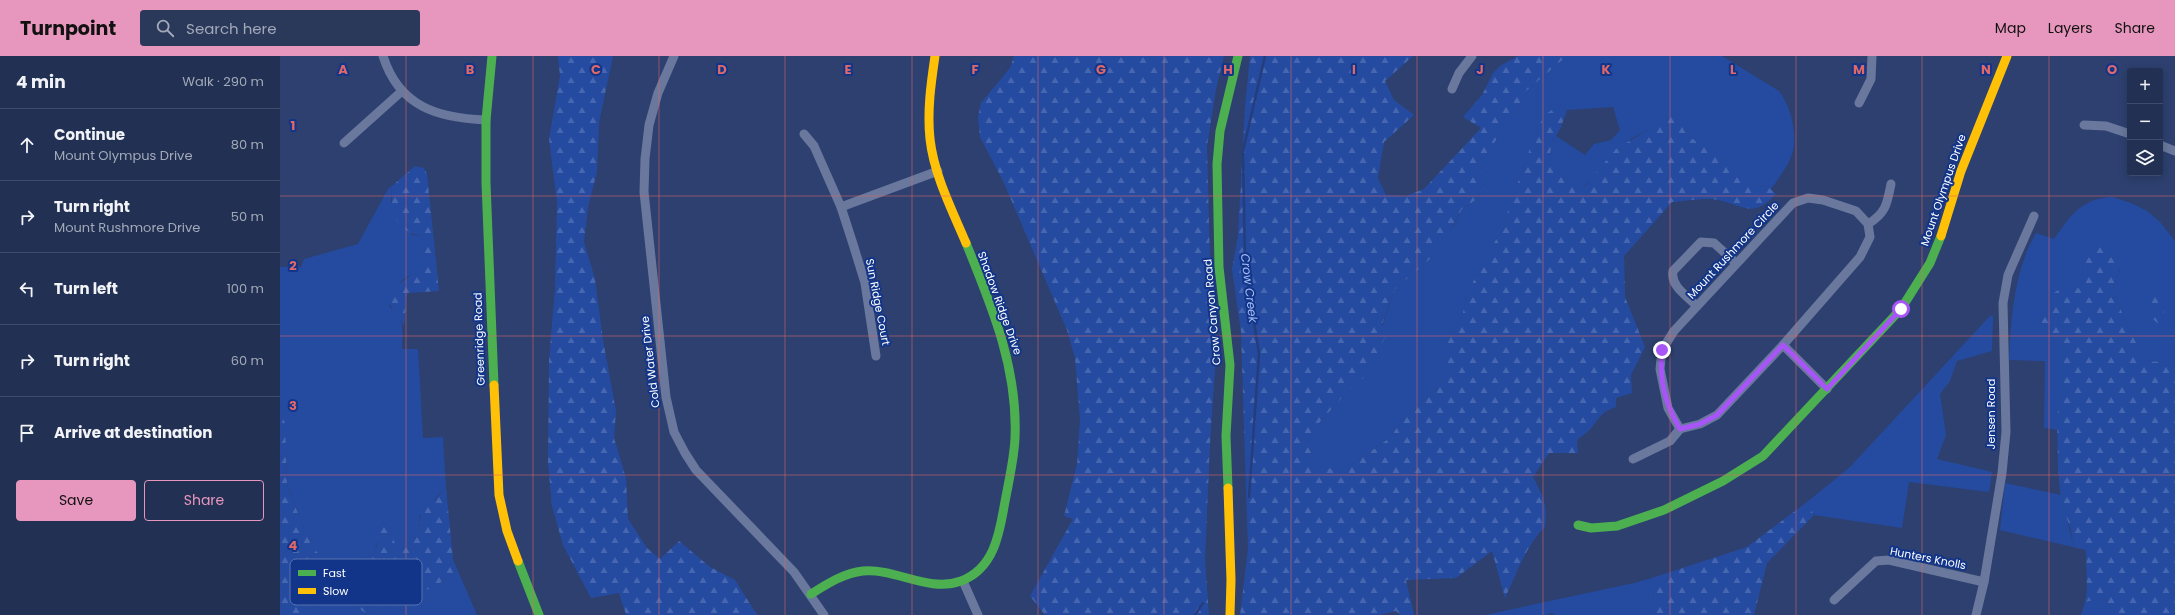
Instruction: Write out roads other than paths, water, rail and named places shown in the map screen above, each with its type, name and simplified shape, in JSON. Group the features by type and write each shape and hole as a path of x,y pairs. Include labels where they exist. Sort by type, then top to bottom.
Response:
{"street":[{"path":"383,56 385,64 402,91 418,105 440,115 451,118 486,120"},
{"name":"Greenridge Road","path":"492,56 486,120 486,183 496,478 500,508 510,543 539,615"},
{"name":"Cold Water Drive","path":"674,56 653,108 649,125 644,175 649,246 669,415 685,453 696,470 783,559 811,594 824,615"},
{"name":"Shadow Ridge Drive","path":"811,594 838,578 856,572 874,571 928,585 942,586 963,581 986,564 998,540 1014,451 1014,403 1006,352 938,171 929,137 928,117 935,56"},
{"name":"Crow Canyon Road","path":"1230,615 1231,580 1226,436 1230,364 1219,267 1217,164 1220,131 1238,56"},
{"path":"1452,89 1459,73 1472,56"},
{"path":"1860,102 1871,79 1872,56"},
{"name":"Mount Olympus Drive","path":"1578,525 1591,528 1617,526 1664,510 1723,481 1763,456 1901,309 1930,263 1947,221 1960,171 2007,56"},
{"path":"344,143 402,91"},
{"path":"2084,125 2106,126 2127,133"},
{"name":"Sun Ridge Court","path":"804,134 814,146 841,207 865,283 876,356"},
{"path":"2163,146 2175,151"},
{"path":"841,207 938,171"},
{"path":"1633,460 1670,440 1680,429 1700,424 1717,415 1783,345 1860,257 1870,237 1868,224 1879,218 1886,207 1891,184"},
{"name":"Mount Rushmore Circle","path":"1680,429 1668,408 1660,369 1662,350 1674,331 1736,263 1793,203 1808,198 1822,200 1856,211 1868,224"},
{"name":"Jensen Road","path":"1976,615 1984,582 2002,473 2006,432 2003,303 2008,275 2034,216"},
{"path":"1697,306 1675,284 1672,277 1673,271 1701,242 1714,243 1736,263"},
{"path":"1783,345 1827,389"},
{"name":"Hunters Knolls","path":"1834,600 1876,561 1889,560 1984,582"},
{"path":"963,581 978,615"}],"waterway":[{"name":"Crow Creek","path":"1249,497 1259,354 1245,265 1243,151 1265,56"},
{"name":"Crow Creek","path":"1195,615 1203,603"}]}
